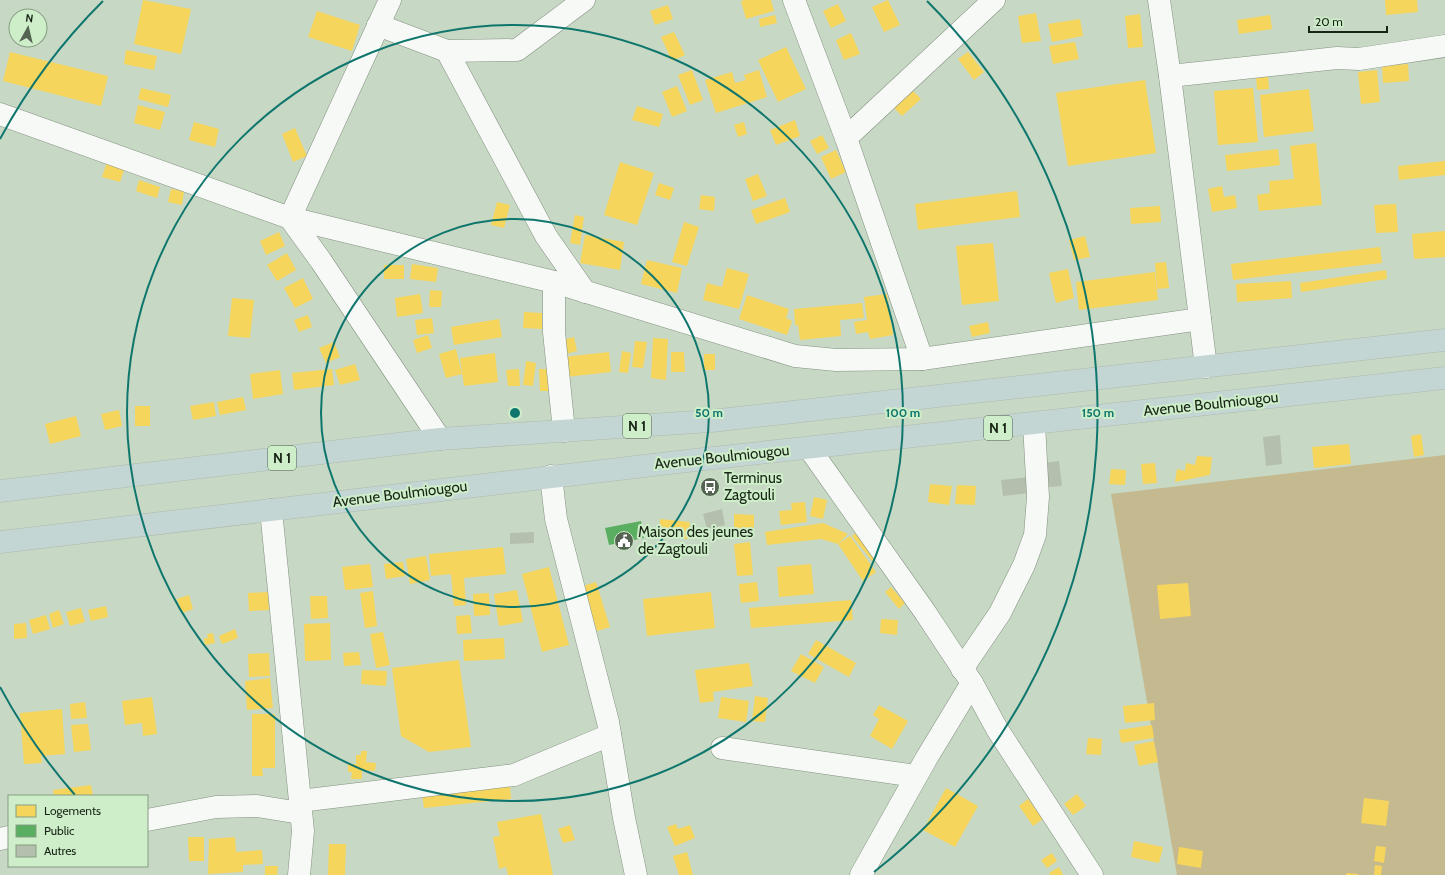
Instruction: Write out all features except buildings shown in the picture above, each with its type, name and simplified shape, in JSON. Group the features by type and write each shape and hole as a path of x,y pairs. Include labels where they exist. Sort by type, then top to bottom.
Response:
{"highway":[{"name":"N 1","path":"0,491 440,439 710,421 1445,340"},
{"name":"Avenue Boulmiougou","path":"0,542 551,476 1445,378"}],"street":[{"path":"290,218 390,0"},
{"path":"378,25 447,51 517,50 584,0"},
{"path":"794,0 846,138 922,359"},
{"path":"846,138 994,0"},
{"path":"1159,0 1170,76 1206,367"},
{"path":"1170,76 1337,58 1359,59 1445,46"},
{"path":"447,51 546,236 585,292"},
{"path":"0,114 290,218 554,282 795,356 836,360 922,359 1200,319"},
{"path":"290,218 321,261 440,439"},
{"path":"554,282 554,332 564,431"},
{"path":"861,875 916,776 1024,565 1035,535 1038,497 1034,424"},
{"path":"809,448 925,612 967,676 997,729 1092,875"},
{"path":"551,476 556,518 610,735 624,818 636,875"},
{"path":"271,510 303,831 299,875"},
{"path":"148,820 216,807 300,807 514,775 610,735"},
{"path":"722,748 916,776"}],"shaded area":[{"path":"1445,455 1445,875 1177,875 1111,494"}],"place":[{"name":"Terminus Zagtouli","path":"710,487"},
{"name":"Maison des jeunes de Zagtouli","path":"624,541"}]}
